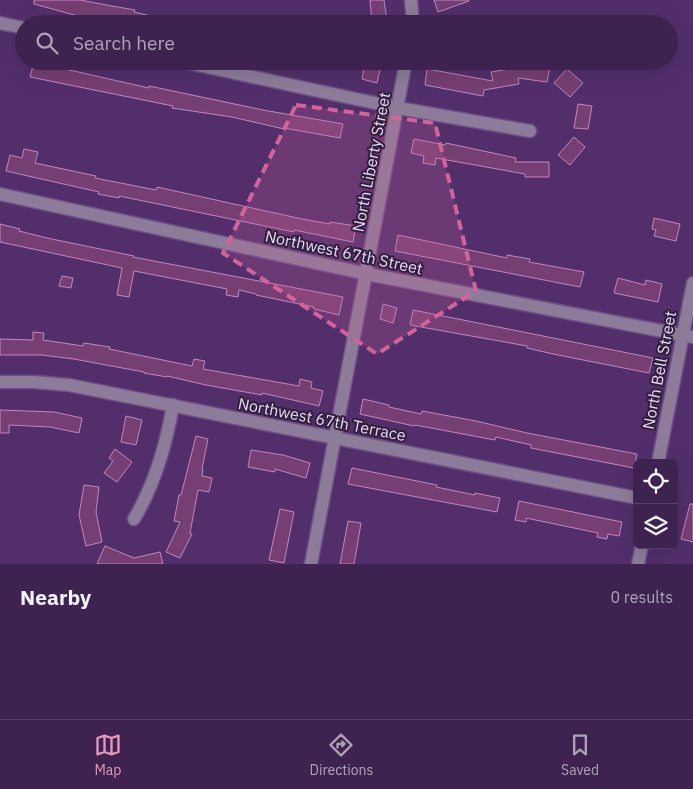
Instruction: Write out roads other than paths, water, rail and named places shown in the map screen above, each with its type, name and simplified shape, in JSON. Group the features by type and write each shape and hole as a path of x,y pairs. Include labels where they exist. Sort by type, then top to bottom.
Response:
{"street":[{"path":"411,0 412,15"},
{"path":"0,23 15,26"},
{"path":"221,70 398,108 530,131"},
{"name":"North Liberty Street","path":"311,564 404,70"},
{"name":"Northwest 67th Street","path":"0,194 367,274 688,336"},
{"name":"North Bell Street","path":"659,459 688,336 693,283"},
{"name":"Northwest 67th Terrace","path":"0,382 70,385 633,497"},
{"path":"134,519 152,484 162,456 172,405"},
{"path":"638,564 641,549"}]}
